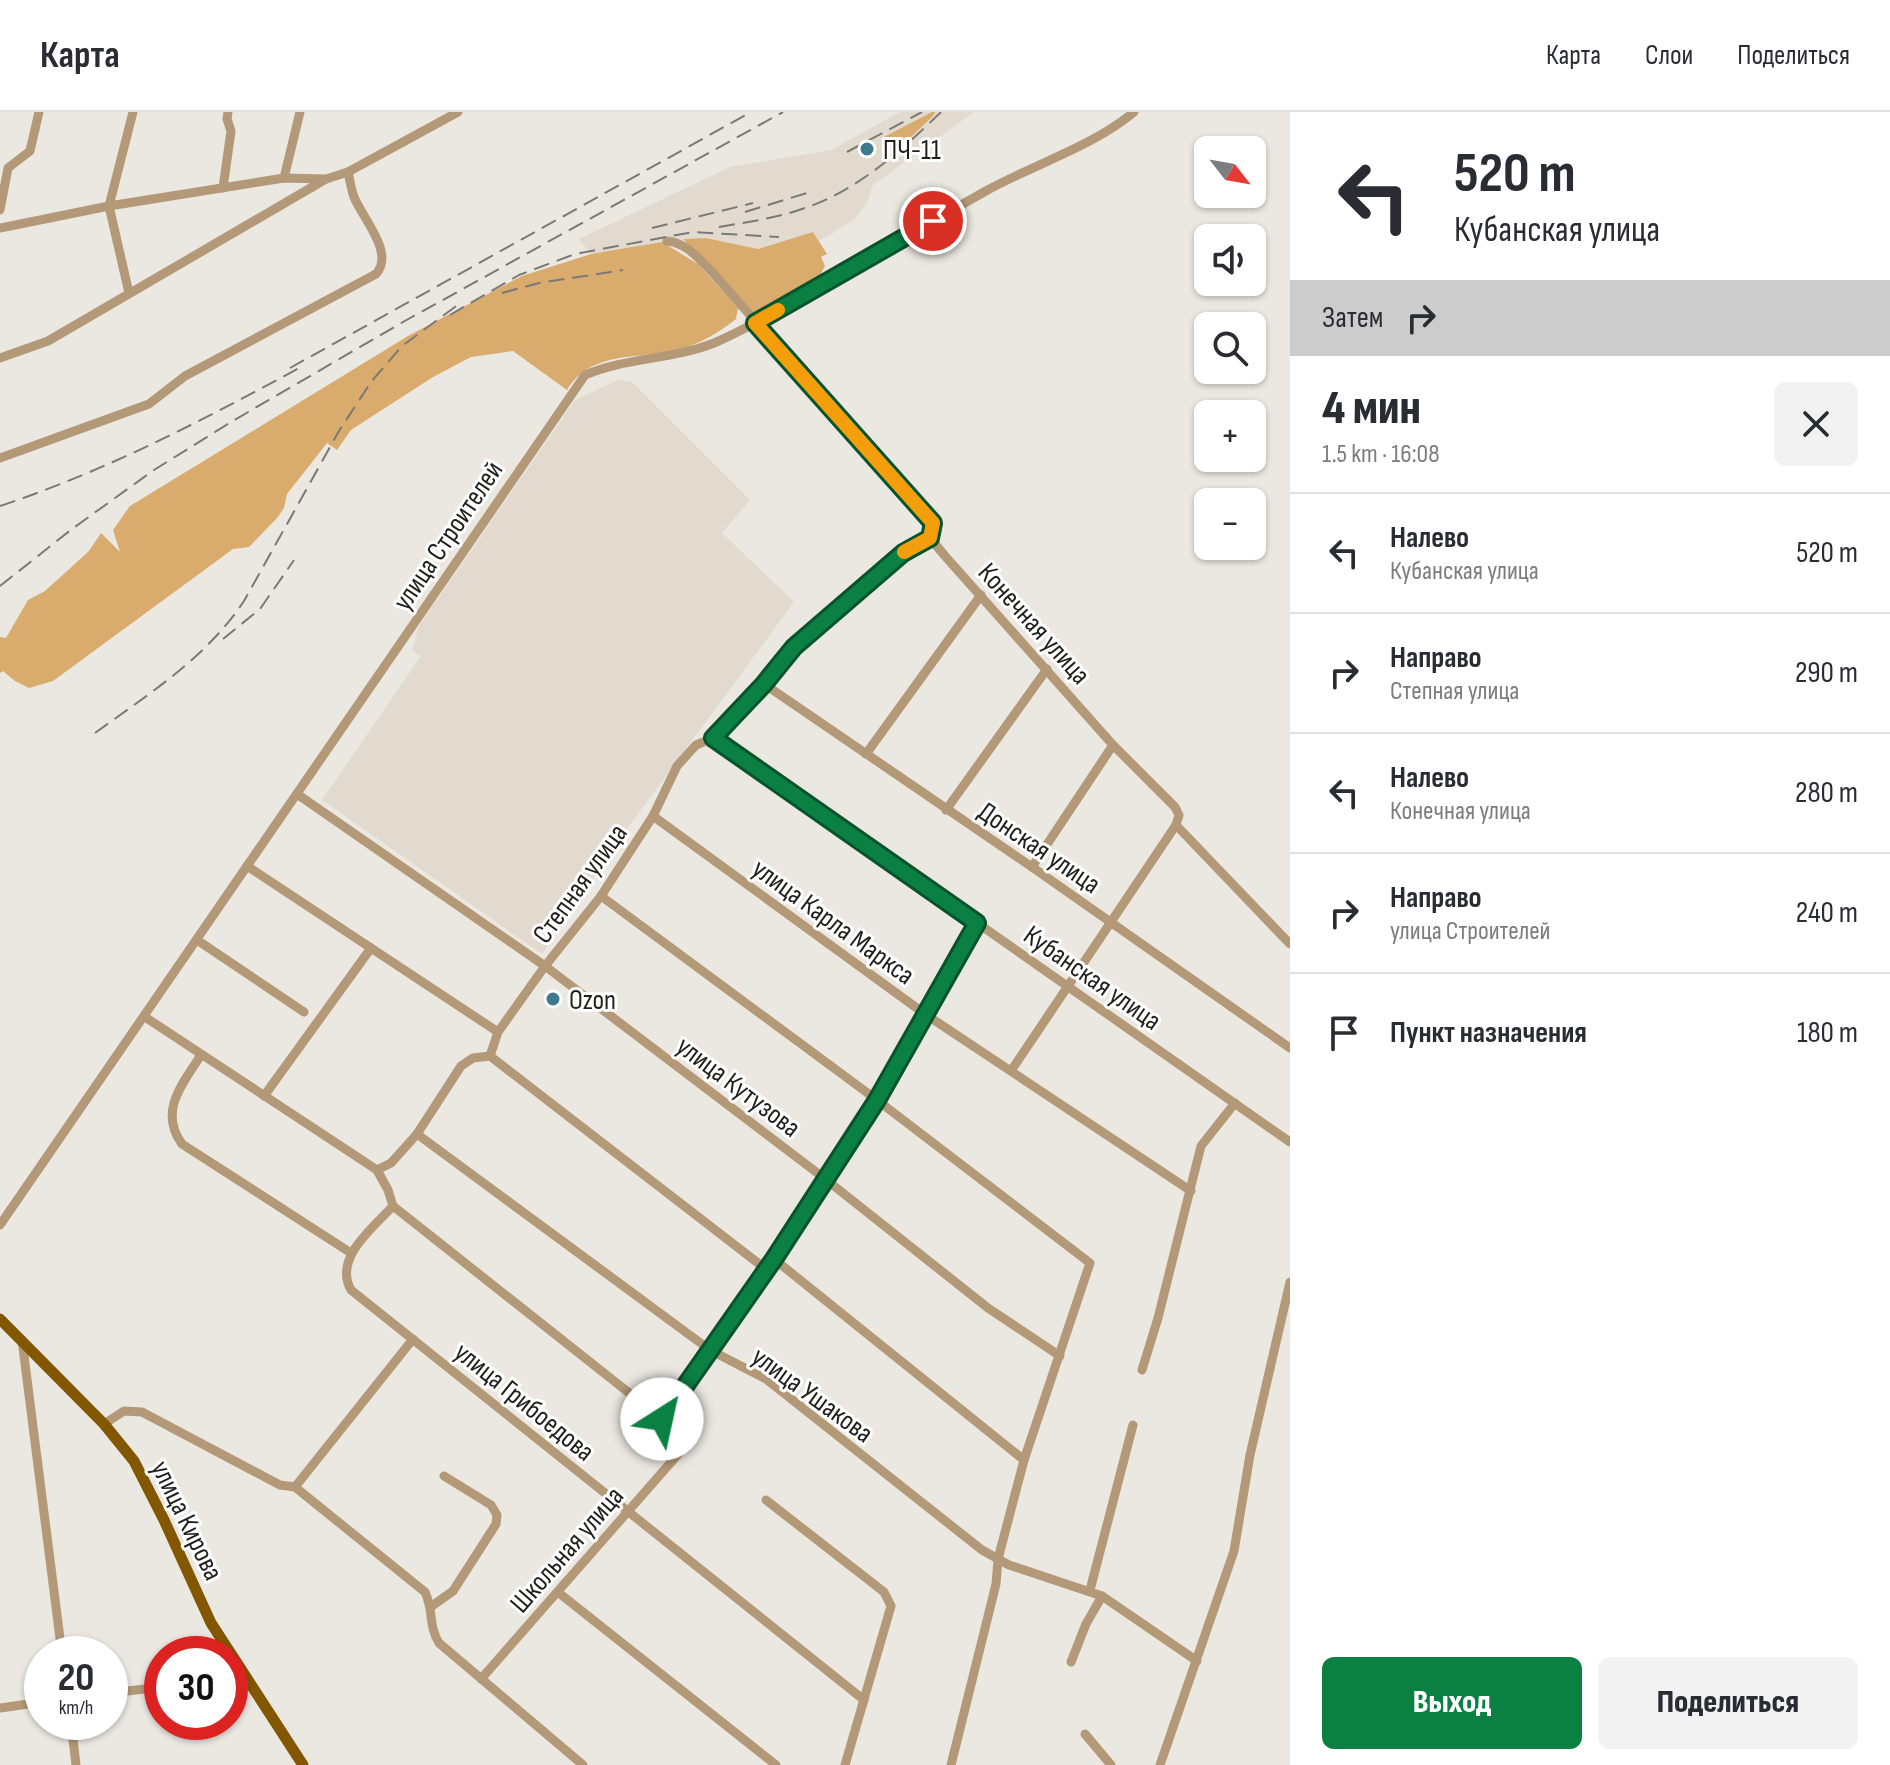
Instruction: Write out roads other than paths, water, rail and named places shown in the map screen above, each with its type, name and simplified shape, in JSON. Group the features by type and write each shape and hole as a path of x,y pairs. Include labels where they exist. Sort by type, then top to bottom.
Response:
{"main road":[{"name":"улица Кирова","path":"0,1319 104,1424 134,1461 219,1636"},
{"name":"улица Кирова","path":"248,1682 303,1765"}],"street":[{"path":"0,210 8,168 30,151 39,112"},
{"path":"129,293 109,206 133,112"},
{"path":"223,188 231,131 228,112"},
{"path":"284,178 300,112"},
{"path":"0,358 48,341 326,179 348,172 458,112"},
{"name":"улица Строителей","path":"0,1225 585,375 618,362 670,356 712,343 755,323 984,192 1093,140 1134,112"},
{"path":"0,458 149,404 185,376 376,274 381,269 383,253 353,195 348,172"},
{"path":"0,228 109,206 284,178 326,179"},
{"path":"667,241 677,242 694,254 755,323"},
{"name":"Конечная улица","path":"755,323 933,523 930,538 1113,745 1175,807 1179,815 1176,825 1289,942"},
{"name":"Степная улица","path":"490,1056 498,1032 601,896 653,816 677,766 696,745 713,738 794,647 903,553 930,538"},
{"path":"866,754 981,595"},
{"path":"946,810 1047,669"},
{"name":"Донская улица","path":"764,684 1290,1048"},
{"name":"Кубанская улица","path":"713,738 1290,1142"},
{"path":"1032,867 1113,745"},
{"name":"улица Кутузова","path":"297,794 545,966 824,1178 988,1308 1060,1356"},
{"name":"улица Карла Маркса","path":"653,816 925,1014 1191,1191"},
{"path":"1011,1071 1176,825"},
{"path":"247,866 498,1032"},
{"path":"601,896 877,1100 1090,1263 1024,1460 951,1765"},
{"path":"145,1017 377,1170 393,1206 662,1419 767,1270 877,1100 977,923"},
{"path":"197,940 304,1012"},
{"path":"264,1096 371,948"},
{"path":"201,1055 173,1102 173,1128 182,1144 351,1253 393,1206"},
{"path":"377,1170 391,1163 417,1134 461,1066 473,1058 490,1056 767,1270"},
{"path":"1142,1370 1201,1146 1235,1103"},
{"name":"улица Ушакова","path":"417,1134 710,1350 766,1379 942,1521 998,1559 1102,1596 1197,1661"},
{"name":"улица Грибоедова","path":"351,1253 345,1269 348,1285 864,1700"},
{"path":"774,1259 1024,1460"},
{"path":"1160,1765 1234,1551 1250,1455 1290,1282"},
{"path":"295,1487 413,1339"},
{"path":"22,1340 60,1636"},
{"path":"104,1424 124,1411 142,1412 280,1485 295,1487 414,1581 425,1592 432,1606 431,1630 439,1643 583,1765"},
{"name":"Школьная улица","path":"481,1679 559,1593 682,1447 680,1437 662,1419"},
{"path":"1090,1590 1133,1425"},
{"path":"432,1606 453,1591 496,1524 497,1515 491,1505 444,1476"},
{"path":"766,1500 889,1598 891,1606 845,1765"},
{"path":"559,1593 776,1765"},
{"path":"1071,1662 1086,1624 1102,1596"},
{"path":"0,1708 24,1705"},
{"path":"1085,1734 1111,1765"},
{"path":"73,1740 76,1765"}],"railway":[{"path":"290,368 751,112"},
{"path":"0,586 154,470 231,422 403,322 783,112"},
{"path":"847,152 922,112"},
{"path":"719,227 794,211 843,191 894,155 941,112"},
{"path":"745,212 810,192"},
{"path":"652,228 753,203"},
{"path":"450,315 519,275 575,254 693,232 779,237"},
{"path":"502,293 539,283 623,270"},
{"path":"95,733 176,673 229,621 244,601 339,431 371,382 402,346 459,304"},
{"path":"0,506 116,461 301,367"},
{"path":"223,639 260,609 294,560"}],"place":[{"name":"ПЧ-11","path":"867,149"},
{"name":"Ozon","path":"553,999"}]}
